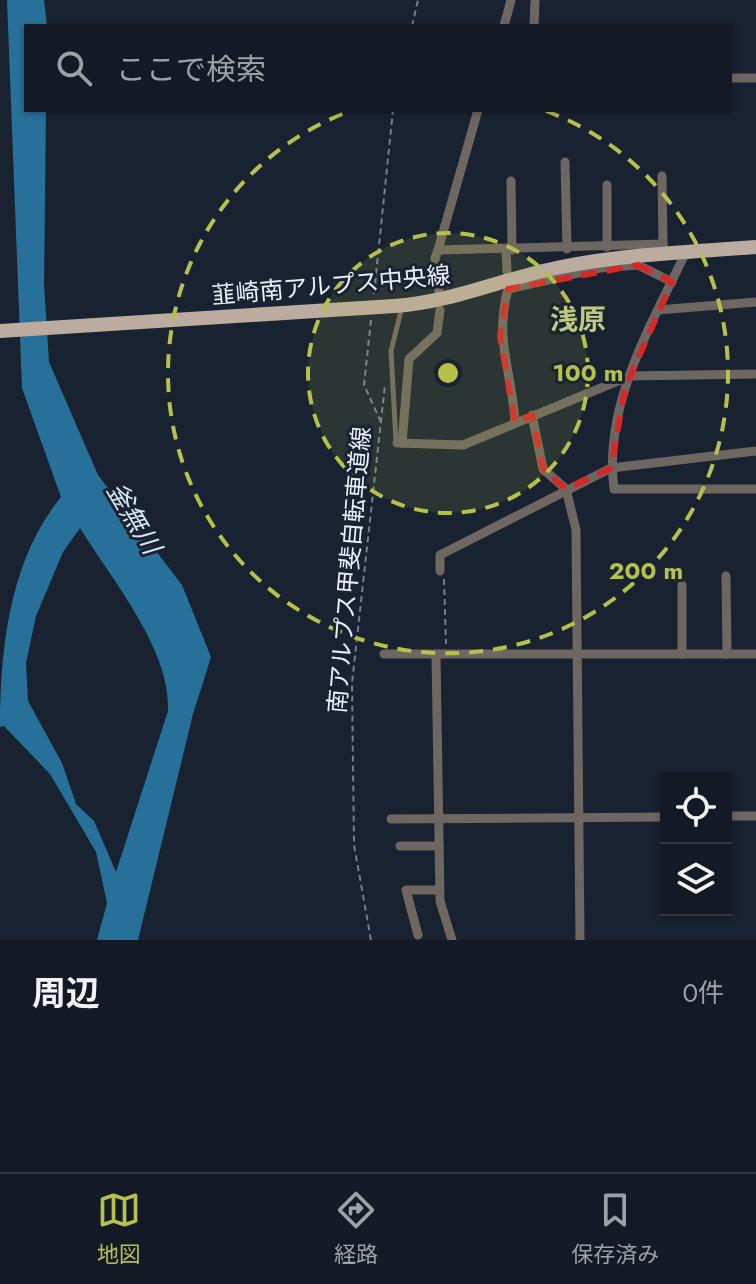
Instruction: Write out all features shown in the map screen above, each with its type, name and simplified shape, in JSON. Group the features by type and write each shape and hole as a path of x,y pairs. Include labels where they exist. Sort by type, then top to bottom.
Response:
{"main road":[{"name":"韮崎南アルプス中央線","path":"0,331 398,306 453,299 558,267 663,248 686,252 756,247"}],"street":[{"path":"505,24 511,0"},
{"path":"534,24 535,1"},
{"path":"732,78 756,78"},
{"path":"439,293 435,258 477,112"},
{"path":"565,162 567,249"},
{"path":"438,250 663,248 662,176"},
{"path":"507,271 511,181"},
{"path":"607,185 607,247"},
{"path":"686,252 625,388 611,468 614,489 756,489"},
{"path":"515,422 512,379 501,350 500,336 508,289 600,268 638,265 672,282"},
{"path":"658,310 756,302"},
{"path":"440,310 437,333 409,359 400,443 463,445 630,376 756,374"},
{"path":"532,415 543,469 566,489 576,530 580,940"},
{"path":"440,571 440,555 611,468 756,451"},
{"path":"726,576 727,654"},
{"path":"682,585 682,654"},
{"path":"384,654 756,654"},
{"path":"441,654 439,890 452,940"},
{"path":"732,816 756,816"},
{"path":"391,819 660,817"},
{"path":"400,846 439,846"},
{"path":"418,935 406,890 439,890"}],"lane":[{"path":"398,306 391,351 393,434 400,443"}],"path":[{"path":"412,24 418,0"},
{"path":"374,299 393,112"},
{"name":"南アルプス甲斐自転車道線","path":"371,940 354,845 350,751 352,683 381,423 364,385 372,315"},
{"path":"440,571 444,573 441,654"}],"highlighted area":[{"path":"638,265 672,282 625,388 611,468 566,489 543,469 532,415 515,422 500,336 508,289"}],"water":[{"path":"7,0 44,0 47,24 24,24 24,112 46,112 44,284 49,362 98,475 182,585 211,657 193,714 138,940 97,940 107,903 96,852 50,774 4,726 0,727 2,666 11,606 30,548 61,497 22,388","holes":["80,528 123,593 160,664 168,711 116,872 94,821 76,804 62,763 28,701 26,663 36,616 63,552"]}],"district":[{"name":"浅原","path":"578,319"}],"water label":[{"name":"釜無川","path":"134,518"}]}
